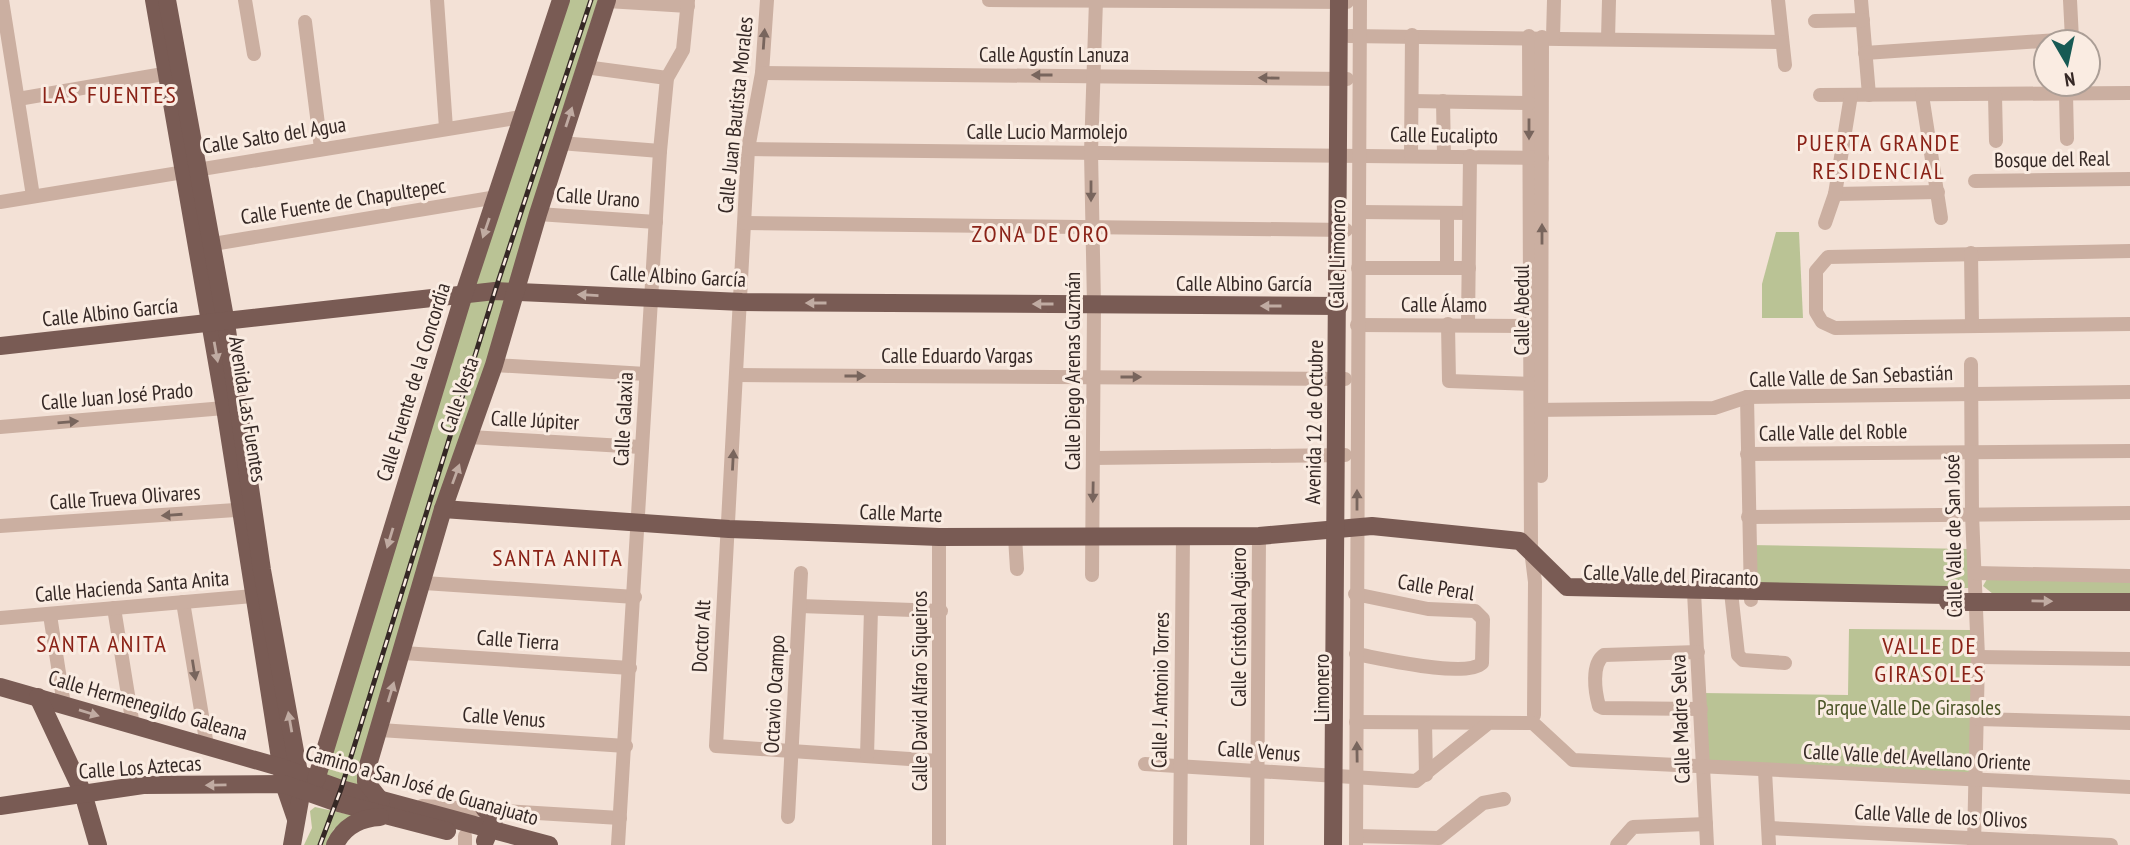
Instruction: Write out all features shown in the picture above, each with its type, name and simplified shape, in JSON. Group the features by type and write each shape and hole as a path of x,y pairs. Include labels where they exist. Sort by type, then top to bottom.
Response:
{"main road":[{"name":"Avenida Las Fuentes","path":"154,0 173,73 219,324 261,595 297,779 298,825 292,845"},
{"name":"Avenida Las Fuentes","path":"167,0 173,73"},
{"name":"Calle Fuente de la Concordia","path":"297,779 464,293 561,0"},
{"name":"Calle Vesta","path":"390,808 366,782 443,509 494,365 538,214 607,1"},
{"name":"Avenida 12 de Octubre","path":"1333,845 1345,778 1349,530 1341,455 1341,379 1347,307 1342,230 1347,155 1342,79 1348,36 1346,1"},
{"name":"Calle Albino García","path":"0,346 219,324 464,293 515,291 742,302 1347,307"},
{"name":"Calle Marte","path":"443,509 639,523 939,537 1259,536 1349,530"},
{"name":"Calle Valle del Piracanto","path":"1349,530 1518,548 1564,595 1945,602 1965,599 2130,602"},
{"name":"Calle Hermenegildo Galeana","path":"0,687 207,746 297,779"},
{"path":"38,697 83,793 98,845"},
{"path":"1345,778 1352,842"},
{"name":"Calle Los Aztecas","path":"0,806 143,785 297,779"},
{"name":"Camino a San José de Guanajuato","path":"297,779 492,839"},
{"name":"Camino a San José de Guanajuato","path":"390,808 465,840 492,839 549,845"},
{"path":"335,845 339,836 354,823 390,808"},
{"path":"484,808 494,820 492,839"}],"street":[{"path":"2,0 33,197"},
{"path":"245,0 254,54"},
{"path":"437,0 446,128"},
{"name":"Calle Juan Bautista Morales","path":"729,528 748,149 762,73 767,0"},
{"path":"989,0 1346,1"},
{"path":"1541,37 1555,0"},
{"path":"1608,38 1609,0"},
{"path":"1778,0 1785,65"},
{"path":"1861,0 1869,94"},
{"path":"1866,53 2072,39 2070,0"},
{"path":"607,1 688,3"},
{"name":"Calle Diego Arenas Guzmán","path":"1092,575 1094,305 1091,152 1096,1"},
{"name":"Calle Galaxia","path":"618,845 660,151 667,78 683,50 688,3"},
{"path":"1815,21 1863,20"},
{"path":"304,22 321,148"},
{"path":"1411,155 1412,35"},
{"path":"1348,36 1781,42"},
{"name":"Calle Limonero","path":"1345,778 1356,722 1355,594 1349,530 1357,325 1347,307 1358,268 1359,212 1347,155 1348,36"},
{"name":"Calle Abedul","path":"1535,158 1529,103 1541,37"},
{"name":"Calle Abedul","path":"1533,719 1537,410 1535,158 1541,37"},
{"path":"585,67 667,78"},
{"path":"18,99 173,73"},
{"name":"Calle Agustín Lanuza","path":"762,73 1342,79"},
{"path":"2102,93 2130,93"},
{"path":"1820,95 2032,94"},
{"path":"1825,223 1835,194 1852,95"},
{"path":"1922,95 1941,218"},
{"path":"1994,95 1996,141"},
{"path":"2066,98 2067,139"},
{"path":"1412,101 1529,103"},
{"path":"1443,101 1444,156"},
{"name":"Calle Salto del Agua","path":"0,202 521,117"},
{"path":"561,143 660,151"},
{"name":"Calle Lucio Marmolejo","path":"748,149 1347,155"},
{"name":"Calle Eucalipto","path":"1347,155 1535,158"},
{"path":"1468,324 1470,156"},
{"name":"Bosque del Real","path":"1975,181 2130,179"},
{"path":"1835,194 1938,192"},
{"name":"Calle Fuente de Chapultepec","path":"203,245 496,197"},
{"path":"1359,212 1469,213"},
{"path":"1447,213 1447,268"},
{"name":"Calle Urano","path":"538,214 656,222"},
{"path":"746,223 1342,230"},
{"path":"2130,251 1828,257 1816,271 1816,312 1822,322 1835,328 2130,324"},
{"path":"1971,253 1972,325"},
{"name":"Calle Abedul","path":"1536,266 1531,326 1536,343 1532,384 1537,410"},
{"path":"1358,268 1469,268"},
{"path":"1448,324 1449,381 1532,384"},
{"name":"Calle Álamo","path":"1357,325 1531,326"},
{"name":"Calle Valle de San José","path":"1971,364 1975,573 1965,599 1978,657 1974,842"},
{"path":"494,365 646,374"},
{"name":"Calle Eduardo Vargas","path":"737,375 1341,379"},
{"name":"Calle Valle de San Sebastián","path":"1537,410 1714,408 1747,397 2130,392"},
{"path":"1747,397 1751,597"},
{"name":"Calle Juan José Prado","path":"0,427 232,407"},
{"name":"Calle Júpiter","path":"469,437 641,447"},
{"name":"Calle Valle del Roble","path":"1747,454 2130,451"},
{"path":"1093,458 1341,455"},
{"name":"Calle Trueva Olivares","path":"0,526 247,509"},
{"path":"1748,517 2130,513"},
{"name":"Doctor Alt","path":"729,528 716,746 793,751"},
{"name":"Calle J. Antonio Torres","path":"1180,845 1183,536"},
{"name":"Calle Cristóbal Agüero","path":"1257,845 1259,536"},
{"name":"Calle David Alfaro Siqueiros","path":"939,537 939,845"},
{"path":"1015,537 1017,569"},
{"name":"Octavio Ocampo","path":"788,817 801,573"},
{"path":"1975,573 2130,576"},
{"path":"424,583 635,597"},
{"name":"Calle Peral","path":"1355,594 1428,609 1475,611 1483,619 1482,663 1472,668 1416,666 1356,654"},
{"name":"Calle Hacienda Santa Anita","path":"0,618 261,595"},
{"name":"Calle Madre Selva","path":"1694,596 1707,845"},
{"path":"1731,596 1738,655 1743,660 1785,663"},
{"path":"183,602 207,746"},
{"path":"800,606 941,611"},
{"path":"114,608 133,726"},
{"path":"867,756 872,609"},
{"path":"50,615 64,705"},
{"path":"1698,652 1604,654 1599,658 1598,706 1701,709"},
{"name":"Calle Tierra","path":"403,653 630,668"},
{"path":"1978,657 2130,659"},
{"path":"1356,722 1486,724 1533,719"},
{"name":"Calle Valle del Avellano Oriente","path":"1533,719 1573,760 2130,787"},
{"path":"1978,719 2130,723"},
{"path":"1425,724 1426,775"},
{"path":"1426,775 1486,724"},
{"name":"Calle Venus","path":"380,730 626,746"},
{"path":"793,751 939,761"},
{"name":"Calle Venus","path":"1145,764 1416,781 1426,775"},
{"path":"1765,771 1769,845"},
{"path":"1352,842 1440,838 1483,803 1504,799"},
{"path":"390,808 484,808 620,818"},
{"path":"1618,845 1633,827 1706,824"},
{"name":"Calle Valle de los Olivos","path":"1769,828 1974,842 2110,845"}],"green space":[{"path":"567,0 598,0 552,143 511,286 470,286"},
{"path":"1776,232 1799,232 1803,318 1762,318 1762,284"},
{"path":"506,298 362,775 357,787 325,778 468,301"},
{"path":"1749,545 1969,549 1969,588 1751,589"},
{"path":"1987,579 2130,581 2130,596 1993,594 1983,586"},
{"name":"Parque Valle De Girasoles","path":"1849,629 1971,630 1973,775 1705,766 1702,693 1848,695"},
{"path":"315,807 356,816 334,829 327,845 304,845 312,828 310,811"}],"railway":[{"path":"320,845 341,789 495,291 591,0"}],"district":[{"name":"LAS FUENTES","path":"110,94"},
{"name":"PUERTA GRANDE RESIDENCIAL","path":"1879,156"},
{"name":"ZONA DE ORO","path":"1041,233"},
{"name":"SANTA ANITA","path":"558,557"},
{"name":"SANTA ANITA","path":"102,643"},
{"name":"VALLE DE GIRASOLES","path":"1930,659"}]}
